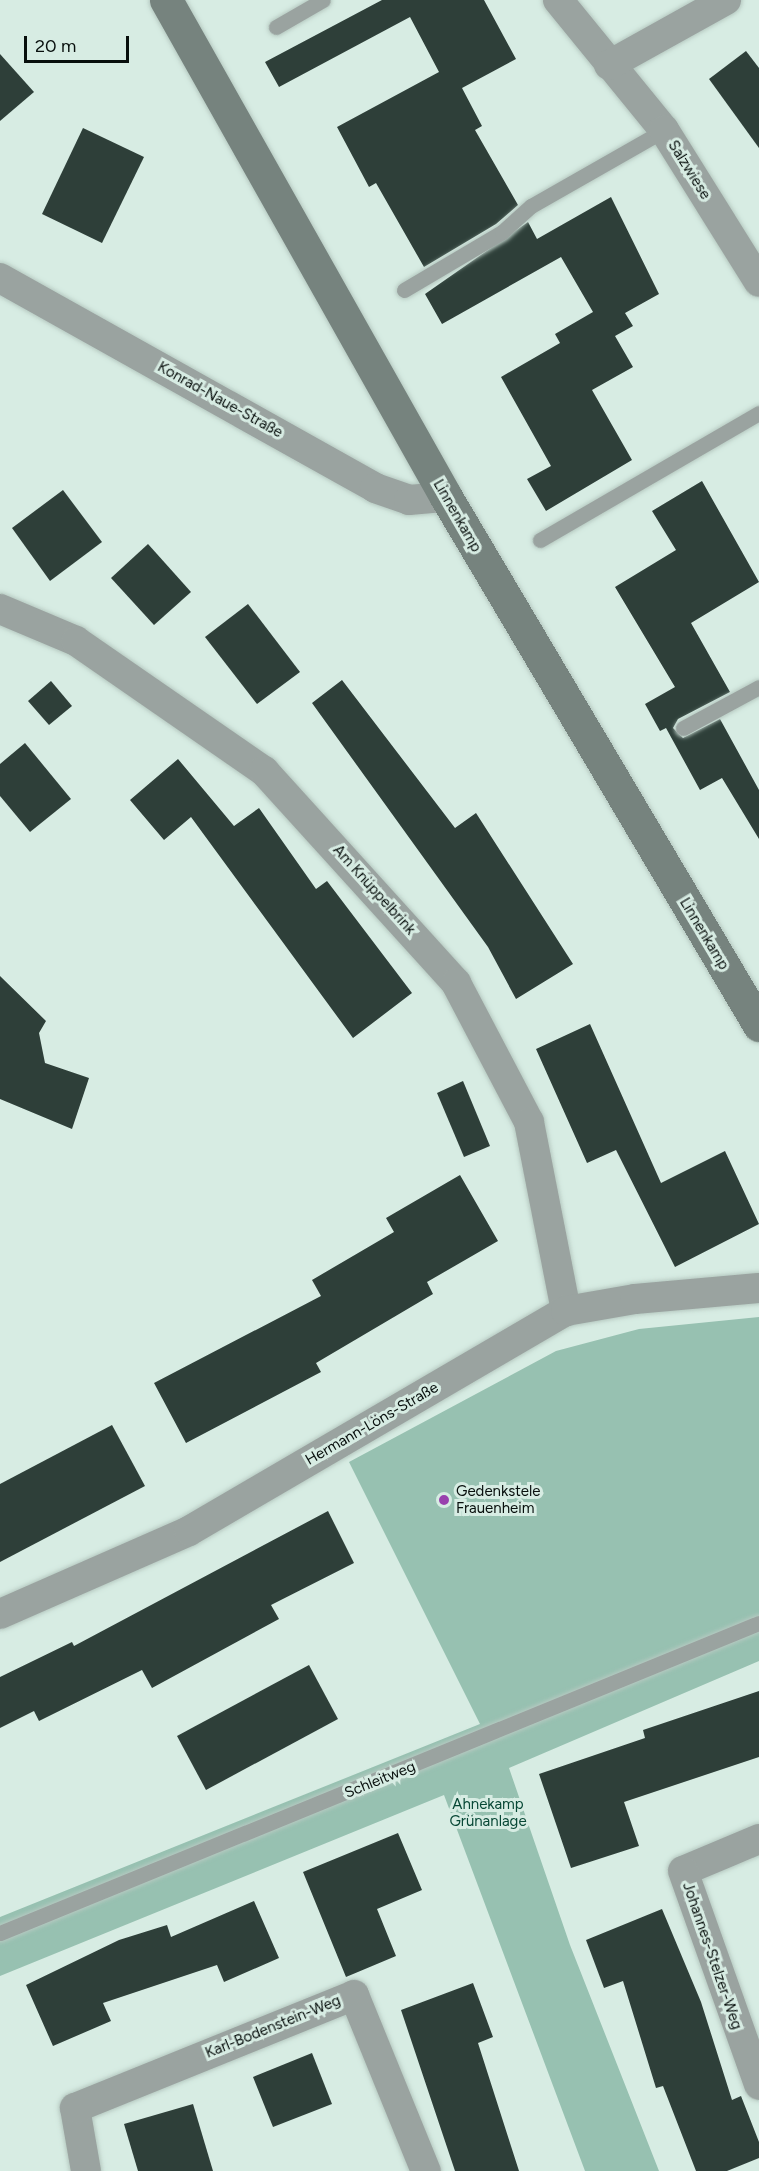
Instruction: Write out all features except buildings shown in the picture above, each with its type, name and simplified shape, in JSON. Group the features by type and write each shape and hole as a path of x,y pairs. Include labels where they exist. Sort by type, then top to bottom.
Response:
{"main road":[{"name":"Linnenkamp","path":"166,0 446,497 759,1025"}],"street":[{"name":"Salzwiese","path":"558,0 664,130 759,282"},
{"path":"609,64 726,0"},
{"name":"Konrad-Naue-Straße","path":"0,278 375,488 409,500 446,497"},
{"name":"Am Knüppelbrink","path":"0,609 76,641 264,771 456,983 528,1122 566,1311"},
{"name":"Hermann-Löns-Straße","path":"0,1614 189,1531 566,1311 635,1299 759,1288"},
{"name":"Johannes-Stelzer-Weg","path":"759,1839 683,1871 759,2085"},
{"name":"Karl-Bodenstein-Weg","path":"86,2171 75,2108 354,1995 426,2171"}],"lane":[{"path":"276,27 323,0"},
{"path":"404,291 502,232 531,206 664,130"},
{"path":"540,540 759,413"},
{"path":"683,728 759,687"},
{"name":"Schleitweg","path":"0,1933 759,1623"}],"green space":[{"name":"Ahnekamp Grünanlage","path":"759,1317 759,1661 509,1768 570,1945 659,2171 585,2171 444,1795 0,1976 0,1917 480,1724 349,1462 556,1351 639,1329"}],"place":[{"name":"Gedenkstele Frauenheim","path":"444,1500"}]}
